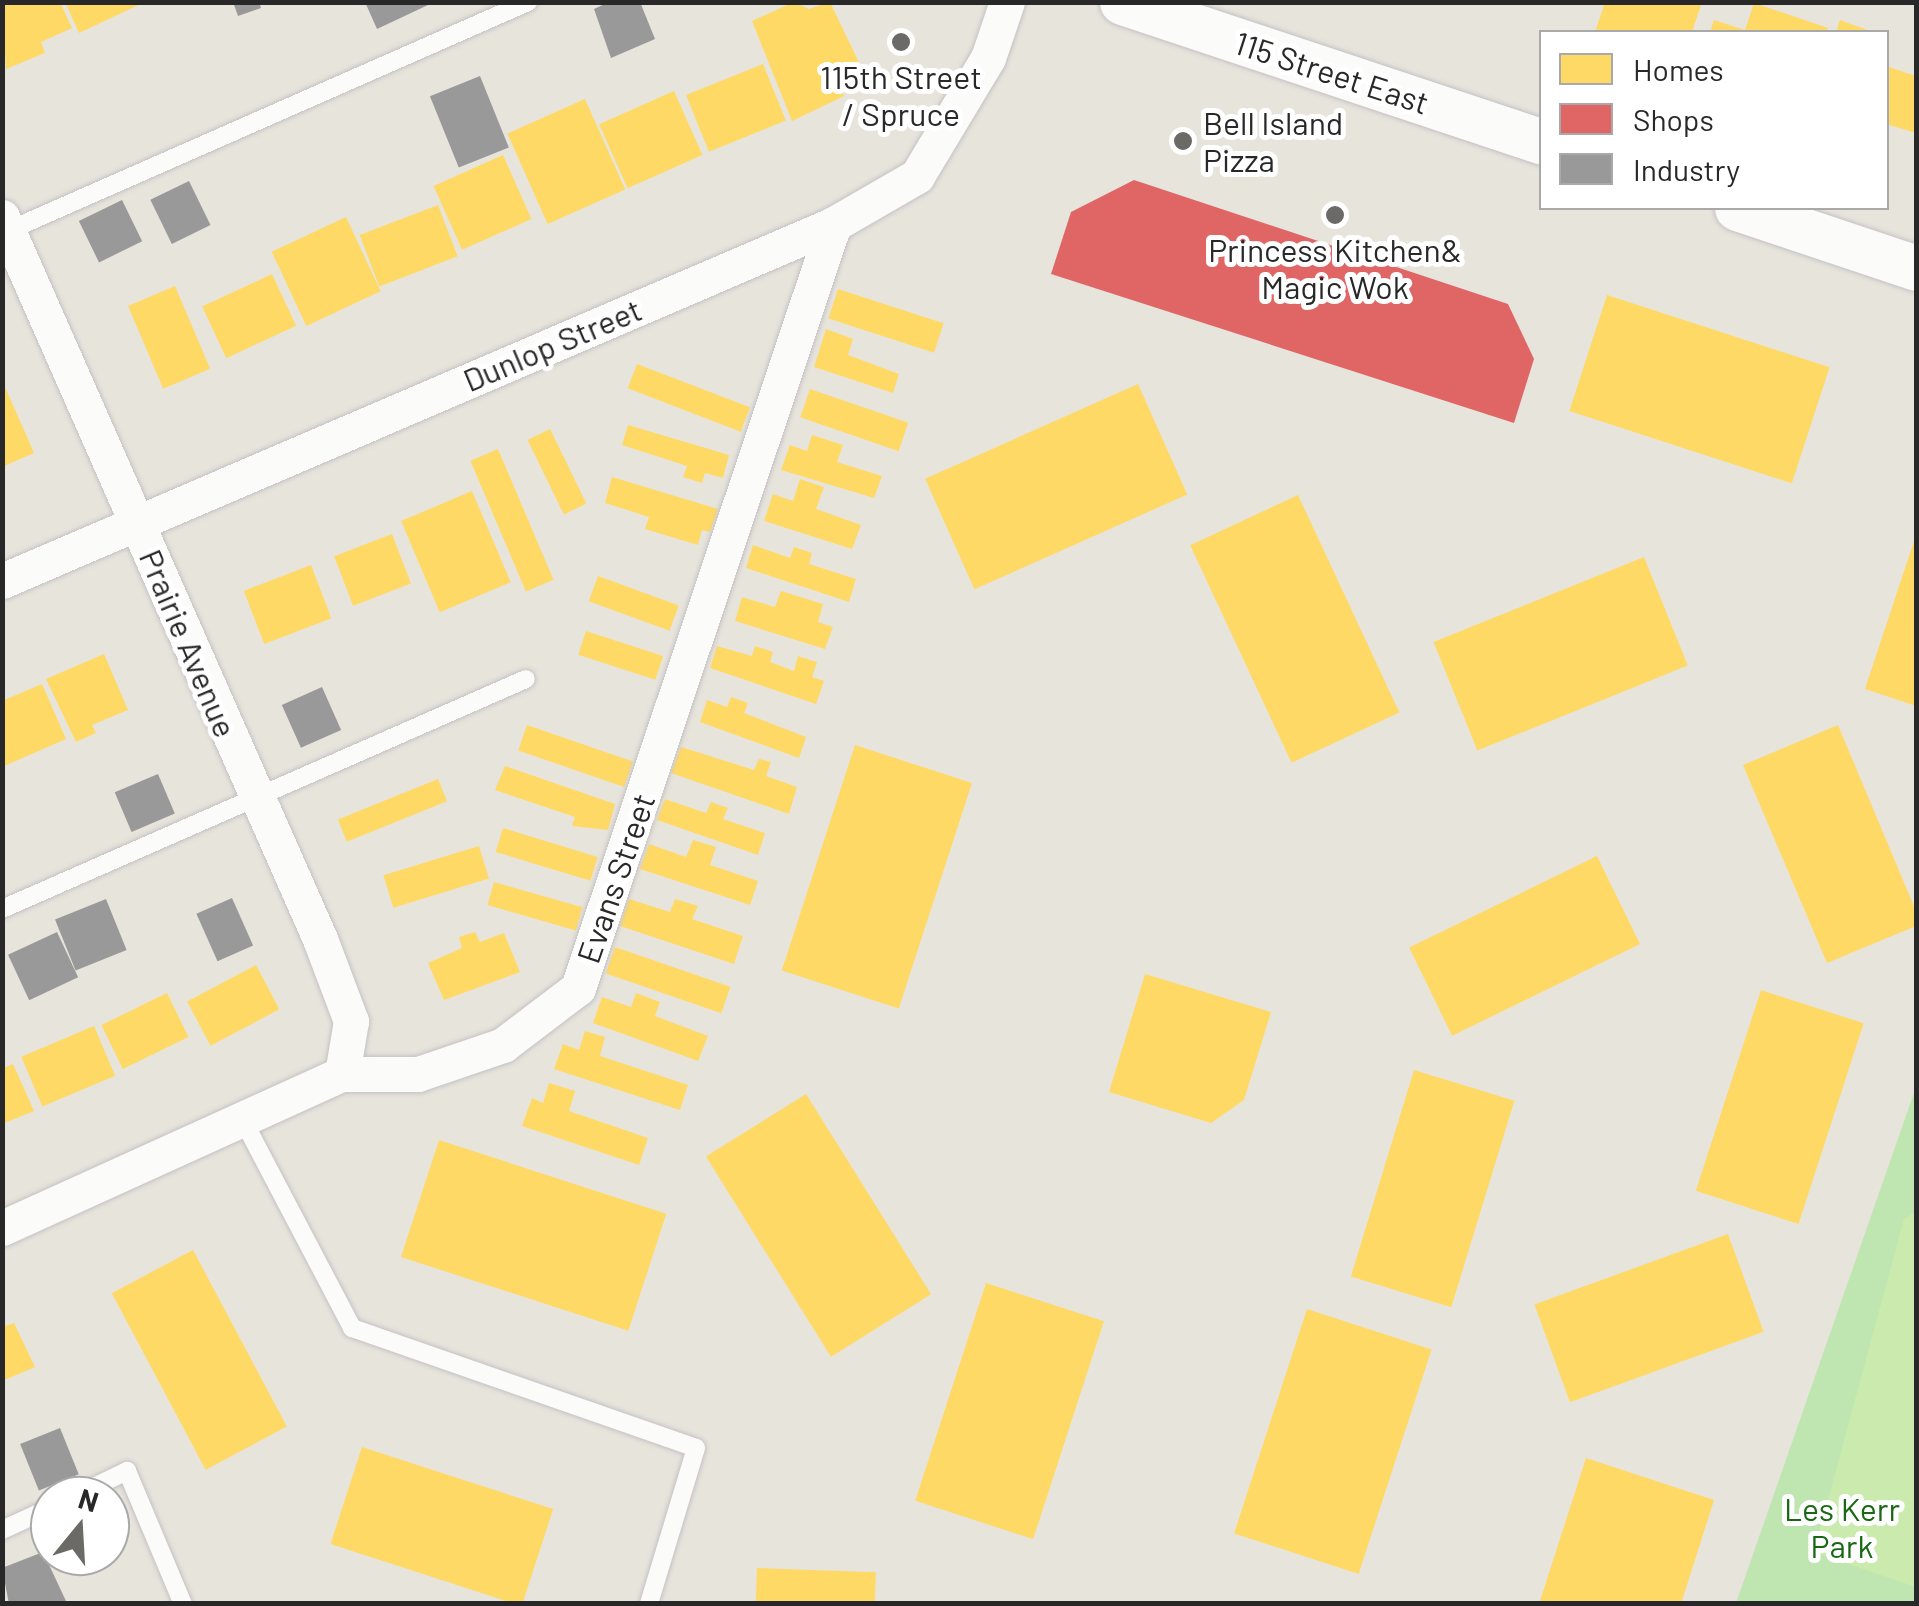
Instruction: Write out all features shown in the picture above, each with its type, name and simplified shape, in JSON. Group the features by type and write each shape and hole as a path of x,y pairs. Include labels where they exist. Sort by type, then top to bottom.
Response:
{"street":[{"name":"Dunlop Street","path":"2,581 834,224 917,176 988,58 1007,2"},
{"name":"115 Street East","path":"1122,2 1539,141"},
{"path":"1743,210 1916,268"},
{"name":"Evans Street","path":"2,1228 244,1122 342,1074 418,1074 504,1045 578,988 834,224"},
{"name":"Prairie Avenue","path":"4,227 351,1020 342,1074"}],"lane":[{"path":"4,227 528,2"},
{"path":"2,909 526,679"},
{"path":"244,1122 352,1328 696,1448 649,1604"},
{"path":"130,1481 183,1604"},
{"path":"2,1530 30,1517"}],"green space":[{"name":"Les Kerr Park","path":"1916,1087 1916,1603 1736,1603"},
{"path":"1916,1212 1916,1587 1814,1552 1904,1219"}],"building: Homes":[{"path":"2,2 60,2 72,28 41,42 45,53 6,69"},
{"path":"65,2 145,2 79,33"},
{"path":"794,2 809,9 830,2 865,75 840,86 844,96 792,121 752,21"},
{"path":"1605,2 1702,2 1693,30 1596,30"},
{"path":"1754,3 1828,28 1828,30 1745,30"},
{"path":"1714,20 1745,30 1711,30"},
{"path":"1840,20 1868,30 1837,30"},
{"path":"763,64 786,121 709,152 686,95"},
{"path":"1889,67 1916,76 1916,133 1889,125"},
{"path":"674,91 702,155 628,188 599,124"},
{"path":"585,99 625,189 548,224 507,134"},
{"path":"503,155 531,219 462,250 434,186"},
{"path":"438,205 458,256 379,286 360,235"},
{"path":"346,217 381,291 306,326 272,252"},
{"path":"272,274 296,326 226,358 202,307"},
{"path":"175,286 210,369 163,389 128,306"},
{"path":"838,289 944,323 934,353 828,318"},
{"path":"1607,295 1830,367 1792,483 1569,411"},
{"path":"826,329 853,339 848,355 899,374 893,393 814,367"},
{"path":"637,364 750,407 741,432 628,388"},
{"path":"2,380 34,453 2,467"},
{"path":"1138,384 1187,495 974,589 925,479"},
{"path":"810,389 908,423 899,451 800,417"},
{"path":"628,425 729,455 723,478 705,473 702,483 683,477 687,466 622,445"},
{"path":"550,429 586,504 564,515 528,440"},
{"path":"812,435 843,445 837,462 882,476 874,498 781,470 790,445 807,451"},
{"path":"498,449 553,580 526,591 470,461"},
{"path":"612,477 718,509 710,532 702,530 698,545 645,529 649,517 605,503"},
{"path":"800,479 824,487 816,509 861,525 852,549 764,521 773,494 793,501"},
{"path":"472,491 511,582 440,612 401,521"},
{"path":"1298,495 1399,713 1292,763 1190,545"},
{"path":"392,534 411,583 353,606 334,556"},
{"path":"1916,535 1916,706 1865,689"},
{"path":"753,545 790,558 794,547 812,553 809,564 856,579 849,602 746,568"},
{"path":"1644,557 1688,665 1477,751 1434,642"},
{"path":"311,565 331,618 264,644 244,591"},
{"path":"598,576 679,605 670,631 589,601"},
{"path":"781,591 823,604 818,622 833,627 825,649 735,621 742,597 775,607"},
{"path":"586,631 663,656 655,680 578,655"},
{"path":"717,646 752,656 755,646 773,652 770,662 794,671 798,656 817,662 812,677 824,681 816,704 710,668"},
{"path":"104,654 128,710 92,725 96,733 76,742 46,679"},
{"path":"42,684 66,739 2,767 2,701"},
{"path":"731,697 748,703 744,713 806,737 799,758 700,722 707,700 727,707"},
{"path":"527,725 633,761 624,787 518,751"},
{"path":"1838,725 1916,911 1916,926 1827,963 1743,765"},
{"path":"855,745 972,783 899,1008 782,970"},
{"path":"681,747 754,770 759,759 771,762 766,776 797,787 789,814 671,773"},
{"path":"505,766 615,804 608,830 572,826 575,817 495,790"},
{"path":"438,779 447,801 347,842 338,819"},
{"path":"665,799 706,813 711,802 728,808 723,819 765,833 758,855 657,820"},
{"path":"503,828 598,857 590,881 496,852"},
{"path":"693,840 716,847 710,865 758,881 750,905 640,869 649,844 686,857"},
{"path":"479,846 489,879 393,908 383,875"},
{"path":"1597,856 1640,944 1452,1036 1409,948"},
{"path":"494,882 582,907 576,930 487,905"},
{"path":"629,899 670,912 675,899 698,906 692,919 743,936 734,964 620,926"},
{"path":"475,932 480,942 504,933 520,972 444,1000 428,963 462,948 459,937"},
{"path":"615,947 730,987 721,1013 606,973"},
{"path":"256,965 279,1009 211,1046 187,1002"},
{"path":"1145,974 1271,1012 1244,1100 1211,1123 1109,1092"},
{"path":"1761,990 1864,1023 1799,1224 1696,1191"},
{"path":"167,993 188,1037 123,1069 101,1025"},
{"path":"636,993 660,1002 655,1016 708,1036 698,1061 593,1023 602,997 631,1007"},
{"path":"94,1026 115,1076 42,1107 21,1057"},
{"path":"585,1031 605,1037 600,1056 688,1085 680,1110 554,1069 563,1044 579,1050"},
{"path":"13,1064 34,1111 2,1124 2,1069"},
{"path":"1414,1070 1514,1101 1451,1307 1351,1277"},
{"path":"549,1083 575,1091 569,1111 648,1138 639,1165 522,1126 532,1098 543,1103"},
{"path":"806,1094 931,1294 831,1357 706,1157"},
{"path":"439,1140 666,1214 628,1331 401,1257"},
{"path":"1728,1234 1764,1332 1570,1402 1534,1304"},
{"path":"193,1250 287,1427 206,1470 112,1293"},
{"path":"986,1283 1104,1321 1033,1539 915,1501"},
{"path":"1307,1309 1432,1349 1359,1574 1234,1533"},
{"path":"14,1323 35,1367 2,1381 2,1327"},
{"path":"362,1447 553,1509 522,1604 330,1544"},
{"path":"1586,1458 1714,1500 1681,1604 1539,1604"},
{"path":"757,1568 876,1572 875,1604 756,1604"}],"building: Shops":[{"path":"1134,180 1508,304 1534,359 1514,423 1051,274 1071,212"}],"building: Industry":[{"path":"233,2 259,2 261,8 238,16"},
{"path":"365,2 427,2 428,5 377,29"},
{"path":"609,2 640,2 655,39 611,58 594,9"},
{"path":"480,76 509,147 459,168 430,96"},
{"path":"189,181 210,225 172,244 150,200"},
{"path":"122,200 142,241 99,262 79,221"},
{"path":"322,687 341,730 301,748 282,705"},
{"path":"158,774 175,814 132,832 115,792"},
{"path":"232,898 253,946 218,961 196,914"},
{"path":"106,899 127,950 76,971 55,920"},
{"path":"57,932 78,977 29,1000 8,955"},
{"path":"60,1428 79,1474 33,1476 20,1444"},
{"path":"30,1557 30,1576 54,1576 66,1601 9,1604 2,1568"}],"place":[{"name":"115th Street / Spruce","path":"901,42"},
{"name":"Bell Island Pizza","path":"1183,141"},
{"name":"Princess Kitchen& Magic Wok","path":"1335,215"}]}
